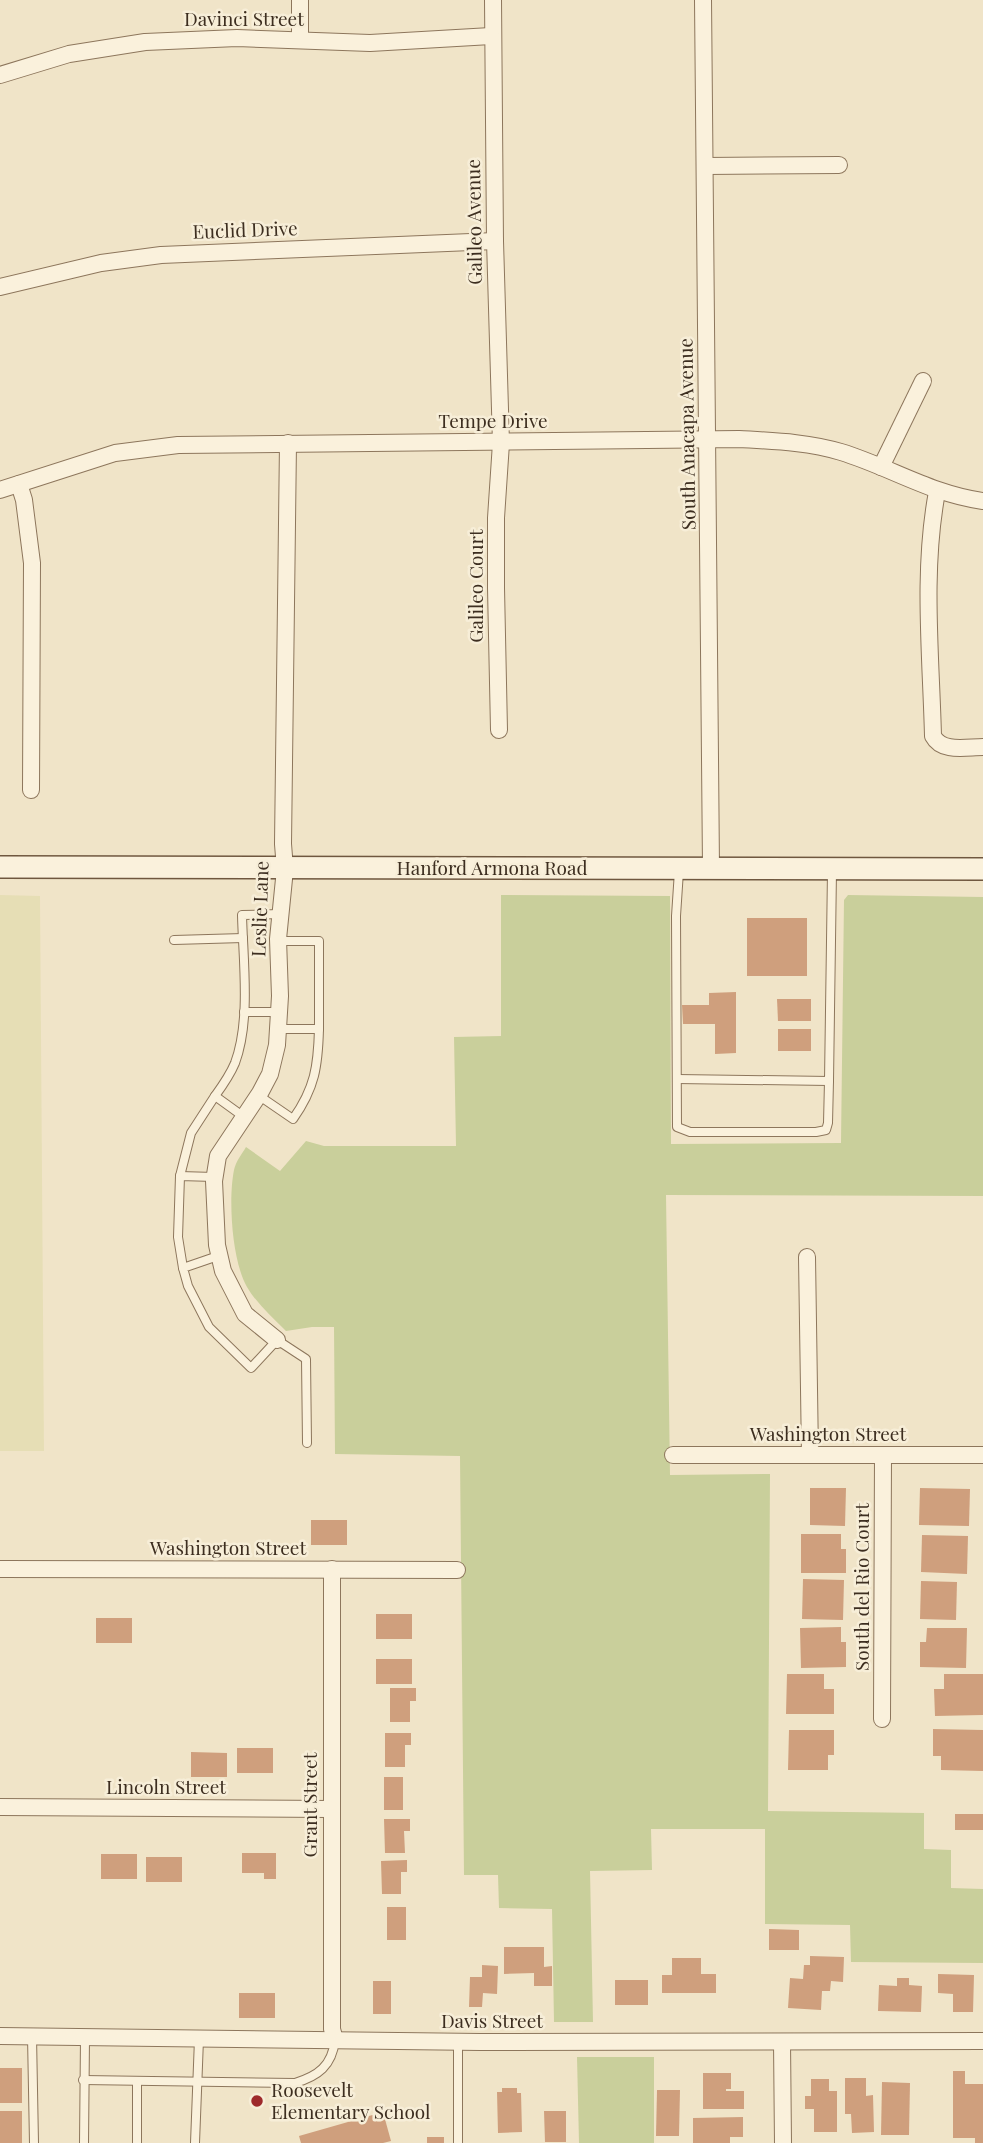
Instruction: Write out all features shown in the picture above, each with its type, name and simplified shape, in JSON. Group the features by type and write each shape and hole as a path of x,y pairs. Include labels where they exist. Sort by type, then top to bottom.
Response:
{"main road":[{"name":"Hanford Armona Road","path":"0,867 983,869"}],"street":[{"path":"300,0 300,40"},
{"name":"Galileo Avenue","path":"493,0 491,36 501,443"},
{"name":"South Anacapa Avenue","path":"703,0 711,867"},
{"name":"Davinci Street","path":"0,75 69,54 145,42 237,38 370,43 491,36"},
{"path":"705,166 839,165"},
{"name":"Euclid Drive","path":"0,288 101,262 161,255 495,242"},
{"path":"881,467 923,381"},
{"name":"Tempe Drive","path":"0,490 105,456 147,448 207,443 501,443 739,439 805,444 840,452 937,492 983,501"},
{"name":"Leslie Lane","path":"277,1340 245,1314 218,1256 214,1177 222,1147 270,1074 277,1045 279,914 285,869 283,844 288,443"},
{"name":"Galileo Court","path":"499,730 496,518 501,443"},
{"path":"19,484 24,500 32,563 31,790"},
{"path":"937,492 931,522 929,606 933,736 937,744 943,747 983,747"},
{"path":"807,1257 810,1455"},
{"name":"Washington Street","path":"673,1455 983,1455"},
{"name":"South del Rio Court","path":"882,1719 883,1456"},
{"name":"Washington Street","path":"0,1569 457,1570"},
{"name":"Grant Street","path":"332,1569 332,2029 335,2040"},
{"name":"Lincoln Street","path":"0,1807 331,1809"},
{"name":"Davis Street","path":"0,2036 458,2042 983,2040"},
{"path":"782,2042 783,2143"}],"lane":[{"path":"679,868 676,916 677,1127 690,1132 826,1130 832,869"},
{"path":"279,914 243,915 244,1012 236,1060 191,1133 180,1176 178,1237 188,1286 209,1327 251,1368 277,1340 306,1359 307,1443"},
{"path":"174,940 243,937"},
{"path":"258,1095 293,1119 308,1098 318,1067 319,941 278,941"},
{"path":"244,1012 279,1012"},
{"path":"278,1029 319,1028"},
{"path":"677,1079 829,1081"},
{"path":"215,1096 244,1117"},
{"path":"180,1176 214,1177"},
{"path":"183,1268 218,1256"},
{"path":"32,2036 34,2143"},
{"path":"84,2143 85,2038"},
{"path":"195,2143 200,2039"},
{"path":"83,2080 295,2083 315,2077 333,2054 335,2040"},
{"path":"458,2042 458,2143"},
{"path":"137,2081 137,2143"}],"shaded area":[{"path":"0,895 40,896 44,1451 0,1451"}],"green space":[{"path":"501,895 670,896 671,1144 841,1143 844,900 848,895 983,897 983,1196 666,1195 670,1475 770,1474 768,1811 924,1813 924,1849 951,1850 951,1888 983,1889 983,1963 851,1962 850,1925 765,1924 765,1829 651,1829 652,1870 590,1871 593,2022 554,2022 552,1909 499,1908 498,1875 464,1875 460,1456 335,1454 334,1327 286,1331 255,1299 247,1287 238,1262 231,1197 235,1167 246,1147 280,1171 306,1141 324,1146 456,1146 454,1037 501,1036"},
{"path":"577,2057 654,2057 654,2143 579,2143"}],"building":[{"path":"747,918 807,918 807,976 747,976"},
{"path":"736,992 736,1053 715,1054 715,1024 683,1024 682,1005 709,1005 709,993"},
{"path":"777,999 811,999 811,1021 778,1021"},
{"path":"778,1029 811,1029 811,1051 778,1051"},
{"path":"810,1488 846,1488 845,1526 810,1525"},
{"path":"920,1488 970,1489 969,1526 919,1525"},
{"path":"311,1520 347,1520 347,1545 311,1545"},
{"path":"801,1534 841,1534 841,1549 846,1549 846,1573 801,1573"},
{"path":"922,1535 968,1536 967,1574 921,1572"},
{"path":"803,1579 844,1580 843,1620 802,1619"},
{"path":"921,1581 957,1582 956,1620 920,1619"},
{"path":"376,1614 412,1614 412,1639 376,1639"},
{"path":"96,1618 132,1618 132,1643 96,1643"},
{"path":"841,1627 841,1642 846,1642 846,1667 801,1668 800,1628"},
{"path":"927,1628 967,1628 966,1668 920,1667 920,1642 926,1642"},
{"path":"376,1659 412,1659 412,1684 376,1684"},
{"path":"787,1674 824,1674 824,1689 834,1689 834,1714 786,1714"},
{"path":"944,1674 983,1674 983,1715 935,1716 934,1689 944,1689"},
{"path":"390,1688 416,1688 416,1701 410,1701 410,1722 390,1722"},
{"path":"933,1729 983,1730 983,1771 941,1770 941,1756 933,1756"},
{"path":"789,1730 834,1730 834,1755 828,1755 828,1770 788,1770"},
{"path":"385,1733 411,1733 411,1745 405,1745 405,1767 385,1767"},
{"path":"237,1748 273,1748 273,1773 237,1773"},
{"path":"191,1752 227,1753 227,1777 191,1777"},
{"path":"384,1777 403,1777 403,1810 384,1810"},
{"path":"955,1814 983,1814 983,1830 955,1830"},
{"path":"384,1819 410,1819 410,1831 404,1831 405,1853 385,1853"},
{"path":"242,1853 276,1853 276,1879 264,1879 264,1873 242,1873"},
{"path":"101,1854 137,1854 137,1879 101,1879"},
{"path":"146,1857 182,1857 182,1882 146,1882"},
{"path":"407,1860 407,1872 401,1872 401,1894 382,1894 381,1861"},
{"path":"387,1907 406,1907 406,1940 387,1940"},
{"path":"769,1929 799,1930 799,1950 769,1950"},
{"path":"504,1947 544,1947 544,1967 552,1966 552,1986 534,1986 534,1973 504,1974"},
{"path":"810,1956 844,1957 843,1982 831,1981 830,1991 822,1991 821,2010 788,2008 790,1978 803,1979 804,1965 810,1965"},
{"path":"672,1958 701,1958 701,1974 716,1974 716,1993 662,1993 662,1975 672,1975"},
{"path":"482,1965 498,1966 497,1994 483,1993 482,2007 469,2007 470,1977 482,1977"},
{"path":"938,1974 974,1975 973,2012 953,2012 953,1994 938,1993"},
{"path":"897,1978 909,1978 909,1985 922,1986 921,2012 878,2011 879,1985 897,1986"},
{"path":"615,1980 648,1980 648,2005 615,2005"},
{"path":"373,1981 391,1981 391,2014 373,2014"},
{"path":"239,1993 275,1993 275,2018 239,2018"},
{"path":"0,2068 22,2068 22,2103 0,2103"},
{"path":"953,2071 965,2071 965,2084 983,2084 983,2143 975,2143 975,2138 953,2138"},
{"path":"703,2073 731,2073 731,2089 726,2091 744,2091 744,2109 703,2109"},
{"path":"845,2078 866,2078 866,2096 873,2095 874,2132 852,2133 851,2114 845,2114"},
{"path":"811,2079 829,2079 829,2091 837,2091 837,2132 814,2132 814,2109 805,2109 805,2096 811,2096"},
{"path":"882,2082 910,2083 909,2135 881,2135"},
{"path":"502,2088 517,2088 517,2093 521,2093 522,2132 498,2133 497,2092 502,2092"},
{"path":"657,2090 680,2090 679,2136 656,2136"},
{"path":"0,2111 22,2111 22,2143 0,2143"},
{"path":"544,2111 566,2111 566,2142 545,2142"},
{"path":"383,2112 391,2141 301,2143 299,2136"},
{"path":"743,2117 743,2137 730,2137 730,2143 693,2143 693,2118"},
{"path":"427,2137 444,2137 444,2143 427,2143"}],"place":[{"name":"Roosevelt Elementary School","path":"257,2101"}]}
